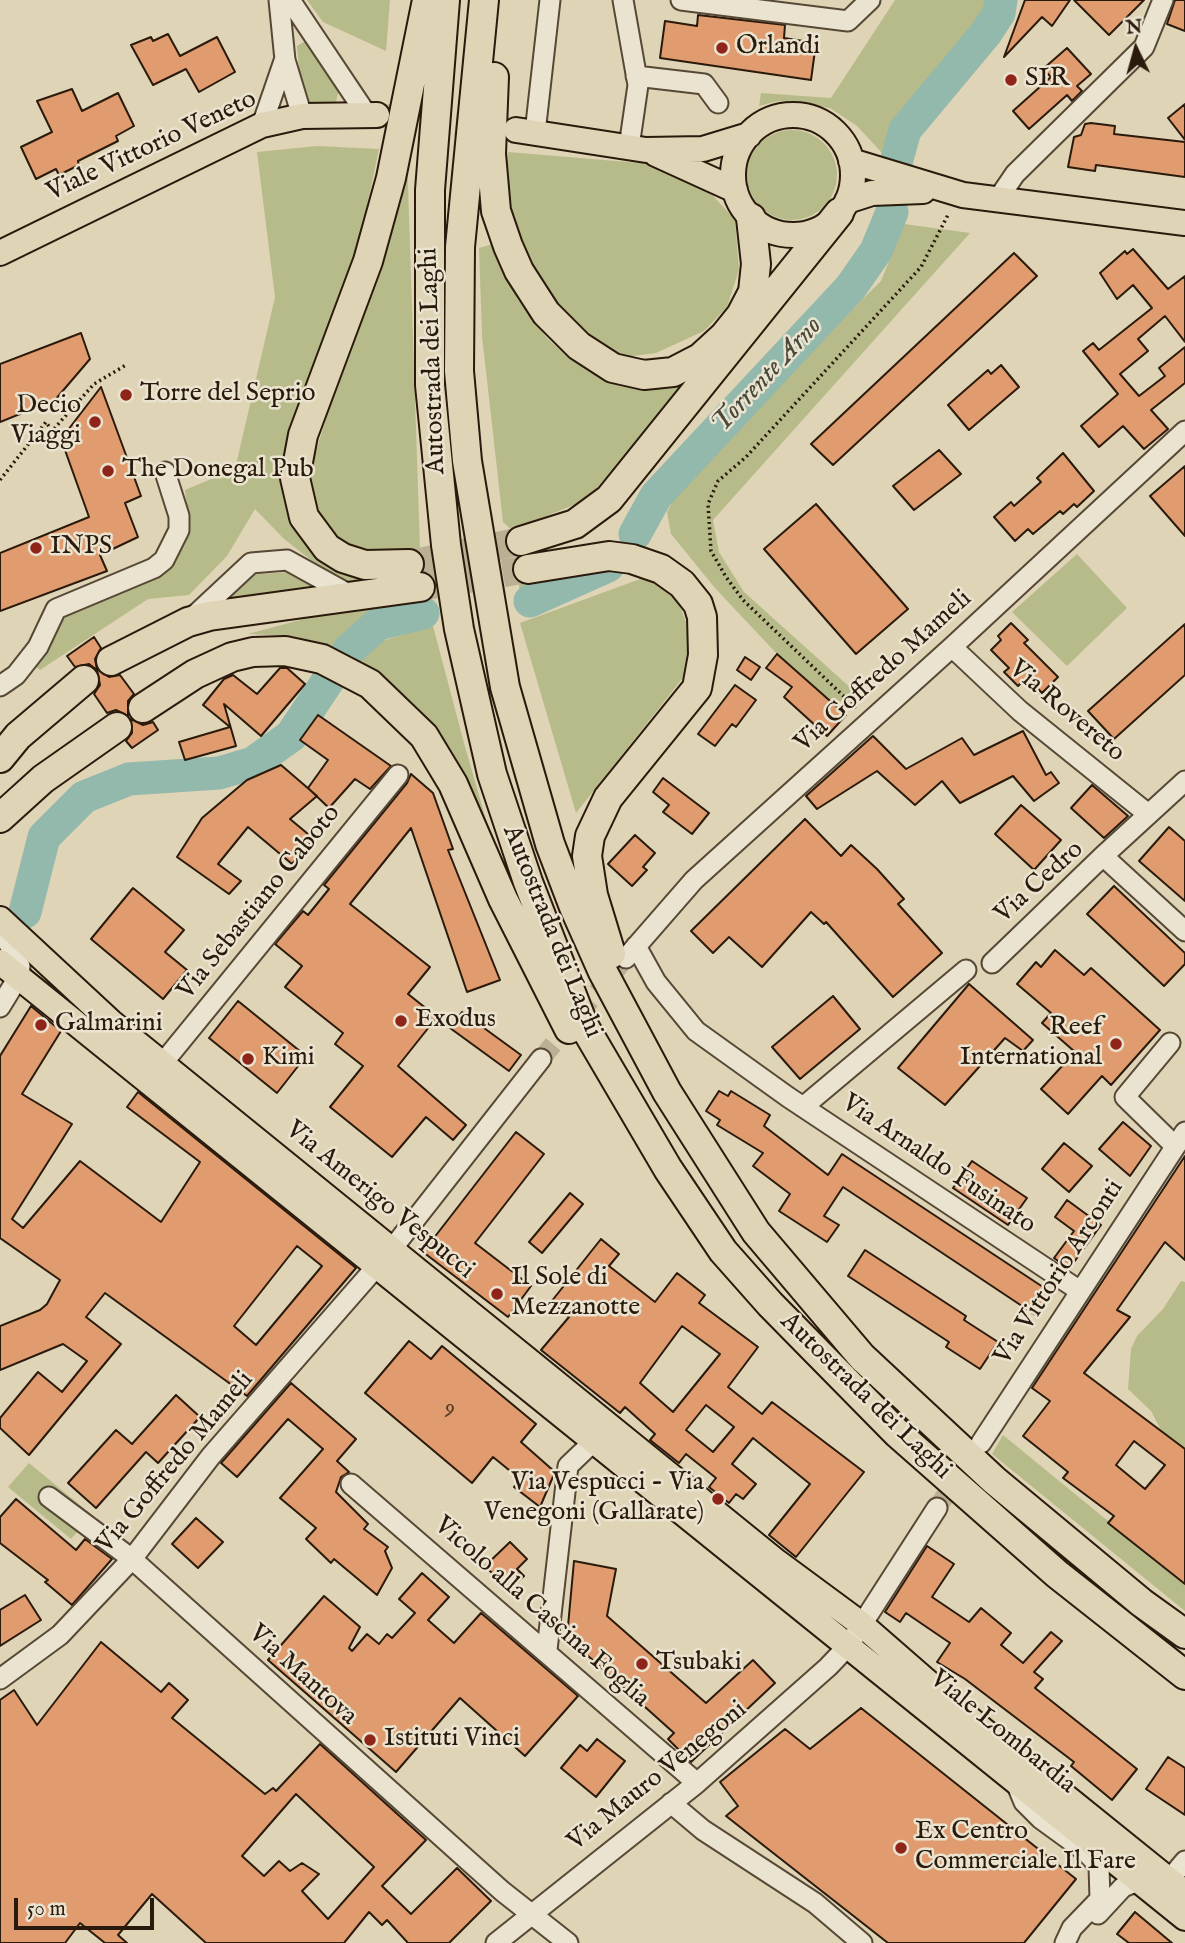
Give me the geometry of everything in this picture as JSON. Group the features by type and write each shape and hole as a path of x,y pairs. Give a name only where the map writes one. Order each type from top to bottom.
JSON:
{"highway":[{"path":"111,661 188,622 209,615 352,596 415,575 365,565 343,558 327,548 304,517 295,478 303,435 368,261 378,225 408,100 426,0"},
{"name":"Autostrada dei Laghi","path":"445,0 430,190 430,385 435,462 460,629 492,774 528,882 584,1026 668,1169 723,1251 839,1377 897,1433 1057,1574 1185,1675"},
{"name":"Autostrada dei Laghi","path":"484,0 460,247 459,371 467,461 505,687 550,844 603,972 667,1092 756,1232 862,1357 994,1480 1142,1603 1185,1634"},
{"path":"500,0 491,154 496,211 508,246 530,292 546,313 579,345 613,368 637,375 673,372 700,358 724,336 750,301 756,264 751,218"},
{"path":"521,541 575,524 609,499 843,207"},
{"path":"528,569 609,556 632,559 672,576 698,604 703,656 696,688 608,798 597,817 587,856 593,895 610,951 688,1096 771,1226 862,1357"},
{"path":"144,708 217,663 232,657 269,650 303,653 337,664 386,697 424,736 453,784 509,911 583,1054 668,1169"},
{"path":"0,758 18,736 84,680"},
{"path":"0,818 43,779 117,727"}],"main road":[{"name":"Viale Vittorio Veneto","path":"0,253 262,125 302,116 372,116"},
{"path":"525,132 637,148 704,149 749,135 773,119 801,116 828,126 846,148 851,161 853,181 843,207"},
{"path":"749,135 734,166 735,190 751,218 762,226 789,235 817,230 843,207 872,193 898,190 959,194 1185,223"},
{"path":"637,148 735,190"},
{"path":"851,161 959,194"},
{"name":"Via Amerigo Vespucci","path":"0,919 111,1022 594,1441 848,1646"},
{"name":"Via Amerigo Vespucci","path":"10,969 776,1562 861,1624"},
{"name":"Viale Lombardia","path":"861,1624 978,1726 1177,1886"},
{"name":"Viale Lombardia","path":"848,1646 1185,1918"}],"street":[{"path":"279,0 285,60 302,116"},
{"path":"290,0 372,116"},
{"path":"525,132 550,0"},
{"path":"623,0 638,85 637,148"},
{"path":"681,0 848,21 870,0"},
{"path":"998,199 1016,174 1144,47 1163,0"},
{"path":"262,125 285,60"},
{"path":"636,76 704,84 718,103"},
{"name":"Via Goffredo Mameli","path":"631,952 694,880 952,648 1185,431"},
{"path":"0,686 16,675 38,647 56,609 154,568 164,560 179,530 178,516 165,472"},
{"path":"188,622 251,563 287,561 352,596"},
{"name":"Via Rovereto","path":"952,648 1020,711 1148,814"},
{"name":"Via Sebastiano Caboto","path":"162,1064 397,775"},
{"path":"1103,856 1185,780"},
{"name":"Via Cedro","path":"992,963 1103,856 1185,931"},
{"path":"0,927 16,955 0,1007"},
{"name":"Via Arnaldo Fusinato","path":"631,952 696,1031 803,1107 1080,1291"},
{"name":"Via Arnaldo Fusinato","path":"803,1107 966,970"},
{"path":"1170,1043 1125,1097 1180,1139"},
{"name":"Via Goffredo Mameli","path":"0,1679 60,1635 132,1559 211,1456 385,1257 541,1059"},
{"name":"Via Vittorio Arconti","path":"981,1443 1180,1139"},
{"path":"547,1650 568,1466 594,1441"},
{"name":"Vicolo alla Cascina Foglia","path":"351,1484 547,1650 697,1783"},
{"name":"Via Mantova","path":"49,1497 132,1559 531,1914 568,1943"},
{"path":"848,1646 936,1508"},
{"name":"Via Mauro Venegoni","path":"496,1943 697,1783 790,1702 848,1646"},
{"path":"1016,1783 1024,1802 1099,1866 1100,1899 1072,1928 1066,1942"},
{"path":"671,1803 703,1830 815,1903 862,1943"},
{"path":"1177,1886 1185,1861"},
{"path":"1066,1942 1083,1933 1123,1887 1138,1881"}],"path":[{"path":"870,722 743,600 711,551 708,505 718,481 746,457 921,267 959,194"},
{"path":"0,480 46,422 52,431 94,384 126,365"}],"green space":[{"path":"307,0 390,0 386,51 323,22"},
{"path":"895,0 990,0 991,11 960,51 937,67 882,153 857,126 830,108 778,101 759,106 761,93 831,98"},
{"path":"309,39 339,89 336,102 311,103 301,92 297,46"},
{"path":"792,130 809,134 824,143 833,158 837,175 833,192 824,207 809,216 792,220 775,216 760,207 751,192 747,175 751,158 760,143 775,134"},
{"path":"317,146 379,149 363,225 290,452 303,536 411,574 349,582 324,570 284,539 255,509 227,556 189,595 148,599 40,670 32,664 59,614 170,566 189,534 185,490 235,469 275,297 257,152"},
{"path":"508,152 652,164 707,189 735,220 739,270 727,307 704,331 656,353 625,357 598,347 572,326 515,243 505,179"},
{"path":"407,156 420,550 354,551 324,530 315,508 311,483 312,464"},
{"path":"904,224 970,233 713,520 719,552 744,592 853,690 836,706 777,654 715,588 671,534 667,512 679,489 726,434 881,281"},
{"path":"493,244 518,300 547,338 571,360 614,381 642,388 689,385 586,500 512,530 503,522 482,336 479,248"},
{"path":"1077,554 1127,608 1067,666 1012,612"},
{"path":"597,566 541,590 520,592 518,579"},
{"path":"289,572 327,587 229,598 249,575"},
{"path":"643,578 675,594 690,632 689,664 682,679 576,813 520,623"},
{"path":"430,596 429,601 366,618 335,648 294,636 248,634 326,613"},
{"path":"433,626 491,837 419,714 390,683 361,662 367,649 378,642"},
{"path":"1181,1281 1185,1282 1185,1449 1162,1432 1151,1411 1128,1389 1131,1349 1137,1336 1163,1309"},
{"path":"1003,1435 1185,1584 1185,1611 992,1454"},
{"path":"29,1463 92,1515 71,1539 8,1487"}],"building":[{"path":"1025,0 1070,0 1052,26 1042,17 1004,57"},
{"path":"1074,0 1144,0 1109,35"},
{"path":"1175,0 1185,0 1185,31 1167,24"},
{"path":"698,15 785,25 784,38 816,43 811,80 660,58 665,21 697,26"},
{"path":"168,34 180,56 217,37 235,72 199,92 186,69 153,85 131,45 151,37 153,41"},
{"path":"1067,48 1091,74 1077,86 1082,91 1072,101 1067,95 1029,129 1013,111 1051,77 1043,69"},
{"path":"72,89 82,111 118,93 134,126 116,136 118,141 78,161 79,165 59,175 56,169 36,179 21,147 52,132 37,101"},
{"path":"1185,104 1185,140 1168,118"},
{"path":"1085,124 1115,126 1114,134 1185,142 1185,177 1096,165 1095,171 1068,167 1074,137 1081,135"},
{"path":"1133,249 1168,289 1185,276 1185,342 1165,316 1138,339 1148,351 1120,374 1139,396 1165,376 1159,368 1185,347 1185,383 1151,410 1168,429 1144,449 1123,426 1099,447 1081,426 1118,394 1083,351 1093,343 1099,350 1152,308 1133,285 1117,299 1100,273 1125,251 1127,254"},
{"path":"1014,253 1037,276 833,465 811,444"},
{"path":"81,333 90,359 49,407 47,403 0,422 0,364"},
{"path":"1001,365 1019,387 969,430 948,405 988,370 991,374"},
{"path":"101,387 141,496 125,503 138,537 100,555 107,571 0,611 0,553 89,517 61,439"},
{"path":"939,450 961,474 914,510 893,486"},
{"path":"1063,453 1094,491 1077,507 1074,504 1063,514 1060,511 1033,534 1028,529 1015,541 994,517 1011,502 1014,506 1041,482 1037,478"},
{"path":"1185,466 1185,536 1150,496"},
{"path":"816,504 908,609 856,654 764,549"},
{"path":"1011,623 1028,640 1024,643 1058,677 1042,693 1027,677 1018,686 1004,672 1009,668 991,650 1001,640 998,636"},
{"path":"1185,624 1185,675 1114,739 1088,711"},
{"path":"94,637 101,648 95,659 97,669 109,677 120,675 134,694 128,701 128,716 116,710 107,713 94,694 100,685 97,670 89,664 75,667 67,656"},
{"path":"777,654 846,715 827,736 784,697 792,687 766,668"},
{"path":"745,657 760,667 751,680 737,670"},
{"path":"280,668 287,668 305,684 261,736 224,704 236,746 185,760 179,742 230,727 203,705 224,679 233,675 257,694"},
{"path":"735,685 756,700 736,727 732,724 715,746 698,734"},
{"path":"318,715 391,766 370,789 355,779 329,808 308,788 328,760 300,740"},
{"path":"131,719 143,725 153,722 158,730 132,748 126,741 132,733"},
{"path":"1023,731 1046,775 1051,772 1059,783 1034,801 1013,776 960,803 942,781 915,805 877,771 817,809 806,796 873,736 906,769 962,738 974,755"},
{"path":"281,765 317,796 290,819 314,839 292,864 248,827 218,864 241,881 229,894 177,857 202,818 247,780"},
{"path":"411,774 433,793 453,849 448,850 500,980 467,992 411,828 350,904 430,967 408,994 437,1017 398,1066 466,1125 453,1140 426,1117 392,1157 330,1107 363,1066 335,1044 343,1033 285,987 302,966 275,944 303,911 308,915 329,889 324,885 407,783"},
{"path":"663,778 709,813 692,834 663,812 669,805 653,792"},
{"path":"1092,785 1128,816 1104,838 1071,808"},
{"path":"1021,805 1061,840 1034,870 995,834"},
{"path":"805,819 841,856 851,845 877,869 904,899 898,904 942,953 893,997 826,922 824,924 811,912 762,967 729,937 713,953 691,931"},
{"path":"1169,827 1185,841 1185,901 1139,861"},
{"path":"635,835 655,853 643,867 647,870 632,886 608,864"},
{"path":"1114,886 1185,953 1185,964 1164,986 1087,914"},
{"path":"133,888 184,930 165,952 187,970 163,999 91,939"},
{"path":"1055,950 1084,975 1091,968 1160,1030 1111,1085 1102,1076 1068,1114 1041,1089 1075,1052 1042,1023 1051,1013 1017,984 1036,962 1041,967"},
{"path":"969,984 1033,1040 1023,1051 1005,1038 945,1105 898,1068"},
{"path":"833,996 860,1029 800,1079 772,1047"},
{"path":"238,1001 306,1056 277,1093 209,1038"},
{"path":"31,1006 61,1031 22,1094 72,1124 12,1219 23,1228 80,1161 161,1222 200,1162 127,1107 138,1092 356,1268 247,1396 105,1293 86,1317 121,1344 29,1455 0,1428 0,1418 38,1372 62,1392 87,1361 63,1344 0,1370 0,1326 40,1310 47,1304 60,1280 0,1238 0,1056","holes":["297,1246 322,1266 256,1345 234,1326"]},
{"path":"462,1012 521,1055 509,1071 450,1028"},
{"path":"719,1091 728,1096 731,1091 770,1115 764,1126 828,1175 842,1154 1052,1293 1037,1316 843,1187 824,1216 839,1225 827,1242 779,1211 790,1194 753,1166 763,1153 717,1125 720,1120 706,1111"},
{"path":"1123,1122 1151,1146 1130,1176 1099,1149"},
{"path":"516,1132 544,1154 475,1243 531,1286 508,1317 423,1252"},
{"path":"1064,1143 1092,1166 1069,1192 1042,1169"},
{"path":"1185,1156 1185,1260 1165,1242 1117,1310 1130,1317 1084,1373 1185,1449 1185,1584 1108,1523 1114,1516 1063,1478 1068,1472 1023,1436 1050,1401 1032,1388","holes":["1134,1441 1165,1465 1145,1489 1116,1465"]},
{"path":"972,1161 1027,1198 1008,1225 953,1188"},
{"path":"570,1193 583,1204 542,1253 529,1242"},
{"path":"1067,1200 1101,1225 1069,1269 1054,1258 1074,1231 1055,1217"},
{"path":"601,1239 619,1254 609,1266 655,1302 677,1273 705,1295 699,1303 758,1347 728,1387 762,1414 772,1402 864,1472 796,1557 769,1535 810,1484 753,1438 732,1464 756,1484 743,1499 736,1494 729,1503 709,1487 716,1478 686,1454 679,1463 650,1440 655,1434 625,1407 620,1413 541,1350 569,1317 551,1302","holes":["682,1326 720,1354 673,1412 640,1383","706,1405 734,1427 713,1452 686,1430"]},
{"path":"865,1250 966,1316 964,1320 998,1342 980,1369 946,1347 949,1342 848,1276"},
{"path":"409,1341 431,1359 442,1346 536,1424 521,1442 555,1472 540,1507 514,1487 520,1479 493,1457 472,1483 365,1393"},
{"path":"291,1383 356,1439 337,1461 349,1472 341,1477 336,1492 368,1524 364,1529 388,1547 385,1551 392,1568 377,1595 334,1559 331,1563 306,1539 316,1528 280,1498 323,1449 288,1419 237,1477 221,1463"},
{"path":"176,1395 200,1417 158,1463 146,1452 96,1508 68,1483 116,1430 132,1444"},
{"path":"16,1499 76,1550 85,1539 112,1559 72,1605 45,1582 48,1580 0,1543 0,1517"},
{"path":"196,1518 223,1542 198,1568 172,1544"},
{"path":"510,1542 527,1559 517,1569 524,1576 509,1590 485,1566"},
{"path":"927,1546 954,1564 932,1597 969,1622 981,1608 1011,1633 1001,1645 1023,1663 1051,1632 1062,1641 1034,1672 1043,1679 1035,1688 1137,1769 1112,1800 1071,1766 1074,1762 965,1679 937,1662 950,1643 906,1613 900,1622 885,1612"},
{"path":"574,1561 616,1569 607,1616 706,1703 753,1660 775,1683 691,1762 668,1739 674,1733 567,1637"},
{"path":"422,1573 449,1597 428,1620 454,1643 481,1613 578,1696 525,1756 460,1698 396,1772 268,1660 324,1596 360,1627 349,1648 352,1651 367,1634 379,1644 387,1634 392,1638 415,1613 399,1599"},
{"path":"25,1595 41,1620 0,1646 0,1610"},
{"path":"101,1642 161,1692 169,1683 188,1700 172,1718 265,1794 273,1788 276,1791 320,1744 426,1840 382,1886 411,1914 457,1868 491,1901 449,1943 408,1943 387,1920 382,1925 369,1912 344,1943 206,1943 152,1894 118,1935 127,1943 105,1943 80,1923 65,1943 0,1943 0,1700 14,1690 37,1725","holes":["296,1794 374,1867 328,1919 302,1891 319,1874 302,1863 290,1871 279,1861 264,1876 242,1856"]},
{"name":"Ex Centro Commerciale Il Fare","path":"861,1708 1076,1879 1024,1943 888,1943 726,1816 738,1806 720,1782 785,1729 810,1749"},
{"path":"597,1739 625,1761 596,1797 561,1768 580,1745 587,1751"},
{"path":"1168,1757 1185,1768 1185,1815 1146,1789"},
{"path":"1135,1912 1172,1943 1129,1943 1117,1934"}],"waterway":[{"name":"Torrente Arno","path":"897,159 905,130 986,33 999,13 1001,0"},
{"name":"Torrente Arno","path":"635,534 656,496 851,287 876,251 892,212"},
{"name":"Torrente Arno","path":"530,601 608,566"},
{"name":"Torrente Arno","path":"348,651 378,624 423,613"},
{"name":"Torrente Arno","path":"25,912 44,837 84,797 129,779 219,773 253,763 291,736 331,676"}],"tunnel":[{"path":"384,116 491,127"},
{"path":"409,564 521,541"},
{"path":"420,587 528,569"},
{"path":"541,1059 626,958"},
{"path":"937,1508 977,1448"}],"place":[{"name":"Orlandi","path":"722,48"},
{"name":"SIR","path":"1011,80"},
{"name":"Torre del Seprio","path":"126,395"},
{"name":"Decio Viaggi","path":"95,422"},
{"name":"The Donegal Pub","path":"108,471"},
{"name":"INPS","path":"36,548"},
{"name":"Exodus","path":"401,1021"},
{"name":"Galmarini","path":"41,1025"},
{"name":"Reef International","path":"1116,1044"},
{"name":"Kimi","path":"248,1059"},
{"name":"Il Sole di Mezzanotte","path":"497,1294"},
{"name":"Via Vespucci - Via Venegoni (Gallarate)","path":"718,1499"},
{"name":"Tsubaki","path":"642,1664"},
{"name":"Istituti Vinci","path":"370,1740"},
{"name":"Ex Centro Commerciale Il Fare","path":"901,1848"}]}
